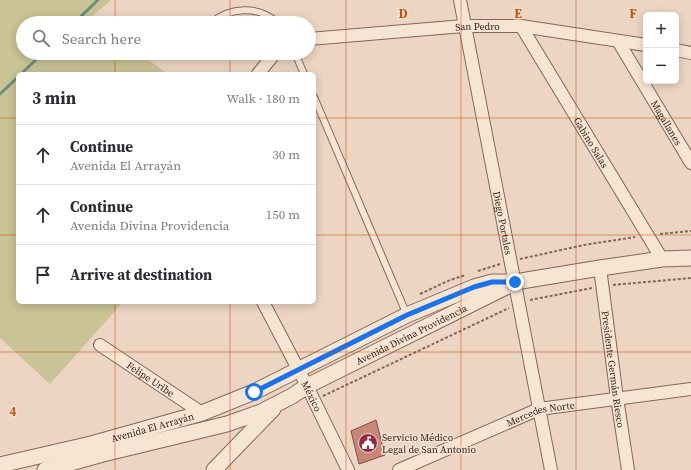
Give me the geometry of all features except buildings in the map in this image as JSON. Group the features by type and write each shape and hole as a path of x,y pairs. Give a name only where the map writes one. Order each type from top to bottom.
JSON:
{"street":[{"name":"Diego Portales","path":"461,4 464,26 551,470"},
{"name":"San Pedro","path":"316,38 464,26 521,26 643,44"},
{"name":"Gabino Salas","path":"521,26 662,260"},
{"name":"Magallanes","path":"618,40 691,163"},
{"path":"679,51 691,53"},
{"path":"260,72 269,60"},
{"name":"Avenida Divina Providencia","path":"298,370 407,315 474,287 492,282 515,282 600,268 691,258"},
{"name":"Presidente Germán Riesco","path":"600,268 628,470"},
{"name":"Avenida Divina Providencia","path":"307,386 515,282"},
{"name":"México","path":"264,304 307,386 348,470"},
{"name":"Felipe Uribe","path":"100,346 202,413"},
{"path":"214,470 277,404 298,370"},
{"name":"Avenida El Arrayán","path":"0,465 92,444 202,413 254,392 298,370"},
{"name":"Avenida El Arrayán","path":"45,470 103,454 227,424 277,404 307,386"},
{"name":"Mercedes Norte","path":"399,470 539,409 691,389"}],"lane":[{"path":"222,16 237,10 261,12 269,16"},
{"path":"298,60 303,72"},
{"path":"316,102 407,315"}],"path":[{"path":"314,400 518,303 602,286 691,278"}],"shaded area":[{"path":"0,0 111,0 92,16 16,16 16,60 149,60 165,72 16,72 16,304 121,304 50,384 0,338"}],"waterway":[{"path":"81,16 98,0"},
{"path":"23,72 36,60"},
{"path":"0,94 16,79"}],"place":[{"name":"Servicio Médico Legal de San Antonio","path":"368,443"}],"route":[{"path":"254,392 407,315 474,287 492,282 515,282"}]}
